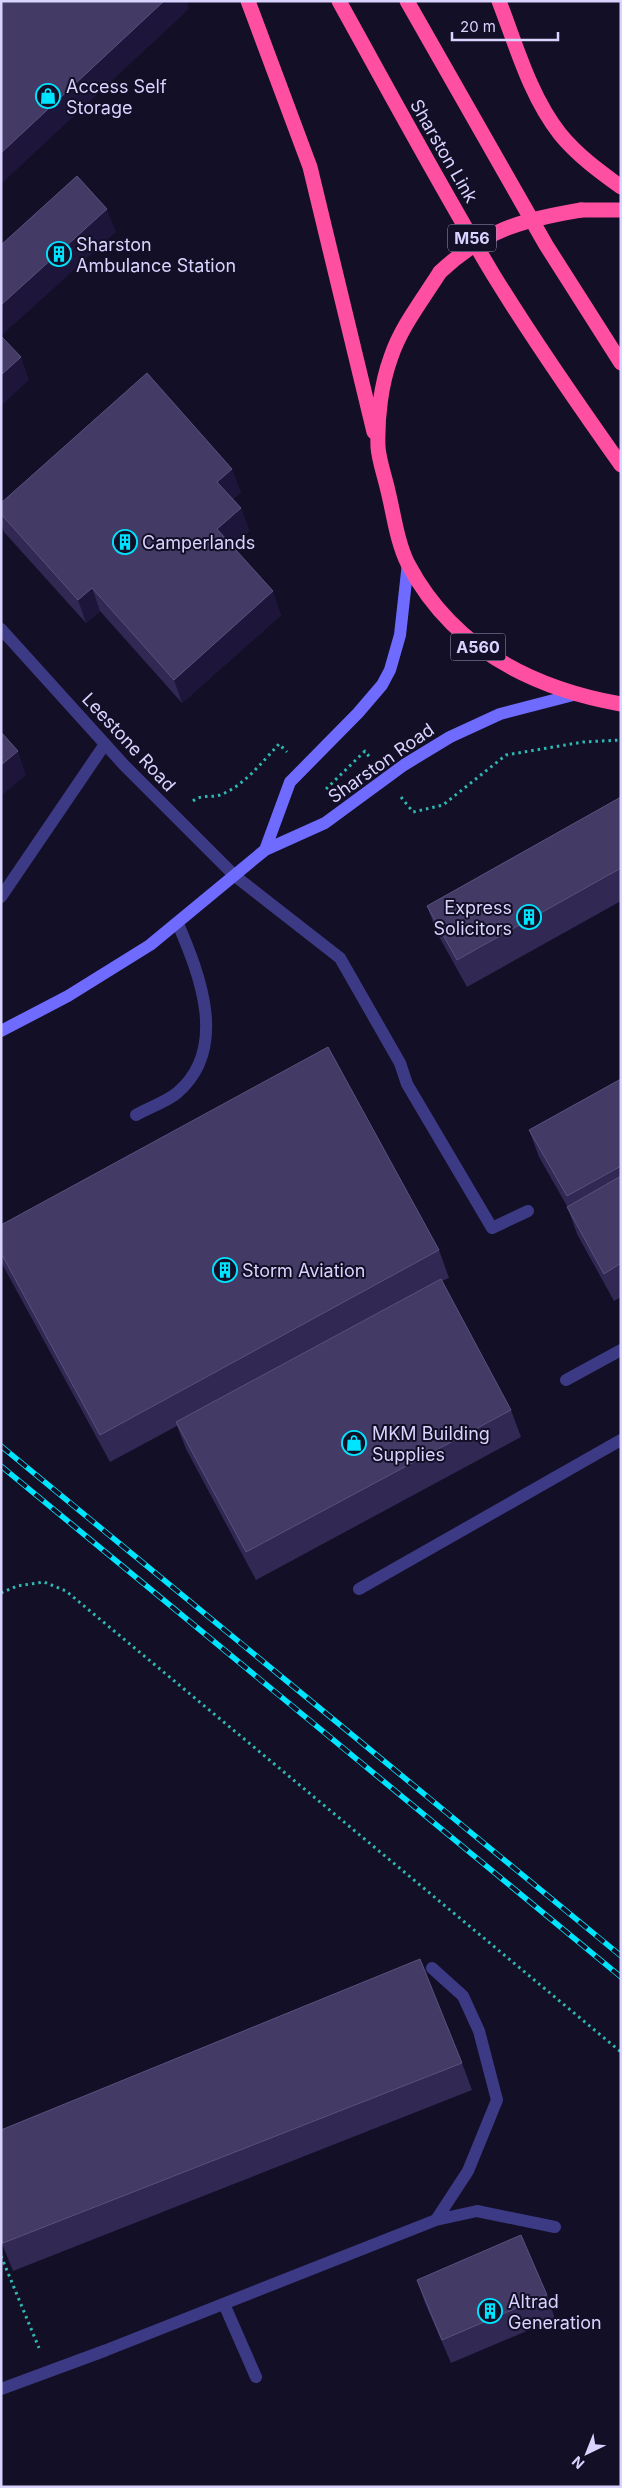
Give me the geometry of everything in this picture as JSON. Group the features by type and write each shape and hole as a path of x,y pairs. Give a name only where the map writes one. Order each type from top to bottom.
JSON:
{"highway":[{"path":"248,1 310,167 378,448"},
{"name":"Sharston Link","path":"339,1 423,154 495,276 562,383 621,465"},
{"path":"408,1 546,245 621,363"},
{"path":"499,1 530,82 547,114 571,146 621,187"},
{"name":"A560","path":"621,210 581,210 549,216 496,231 471,246 440,272 401,334 390,358 380,404 378,448 401,546 408,563 425,590 442,611 481,650 533,679 577,694 621,704"}],"main road":[{"name":"Sharston Road","path":"265,850 290,782 358,713 382,685 390,670 400,635 408,563"},
{"name":"Sharston Road","path":"1,1031 68,996 150,945 178,924 265,850 325,824 404,765 458,733 500,714 577,694"}],"street":[{"name":"Leestone Road","path":"1,629 105,744 235,876 340,958 400,1062 407,1084 492,1228 528,1211"},
{"path":"1,897 105,744"},
{"path":"136,1115 176,1094 192,1075 202,1052 206,1023 205,1002 194,961 178,924"},
{"path":"566,1380 621,1350"},
{"path":"358,1589 621,1440"},
{"path":"432,1968 462,1996 479,2031 497,2100 468,2171 436,2220"},
{"path":"1,2389 104,2351 436,2220 477,2211 555,2227"},
{"path":"224,2304 256,2377"}],"path":[{"path":"413,812 443,805 506,755 583,742 621,740"},
{"path":"174,815 197,797 219,795 242,782 279,744"},
{"path":"1,1593 17,1586 44,1582 66,1591 621,2052"},
{"path":"1,2256 48,2372"}],"building":[{"name":"Access Self Storage","path":"1,1 164,1 1,153"},
{"path":"77,176 107,209 1,305 1,245"},
{"path":"1,336 21,357 1,375"},
{"name":"Camperlands","path":"147,373 232,469 217,482 241,508 217,529 273,591 174,680 92,588 78,600 1,514 1,503"},
{"path":"1,732 18,751 1,765"},
{"path":"621,797 621,868 457,960 427,906"},
{"name":"Storm Aviation","path":"328,1047 439,1250 100,1435 1,1253 1,1225"},
{"path":"621,1079 621,1166 567,1196 529,1130"},
{"path":"621,1176 621,1263 604,1274 567,1207"},
{"name":"MKM Building Supplies","path":"441,1279 511,1410 246,1552 176,1422"},
{"path":"420,1959 462,2063 3,2243 1,2238 1,2130"},
{"name":"Altrad Generation","path":"521,2235 547,2295 442,2340 417,2280"}],"railway":[{"path":"1,1446 621,1956"},
{"path":"1,1466 621,1977"}],"place":[{"name":"Access Self Storage","path":"48,96"},
{"name":"Sharston Ambulance Station","path":"59,254"},
{"name":"Camperlands","path":"125,542"},
{"name":"Express Solicitors","path":"529,917"},
{"name":"Storm Aviation","path":"225,1270"},
{"name":"MKM Building Supplies","path":"354,1443"},
{"name":"Altrad Generation","path":"490,2311"}]}
